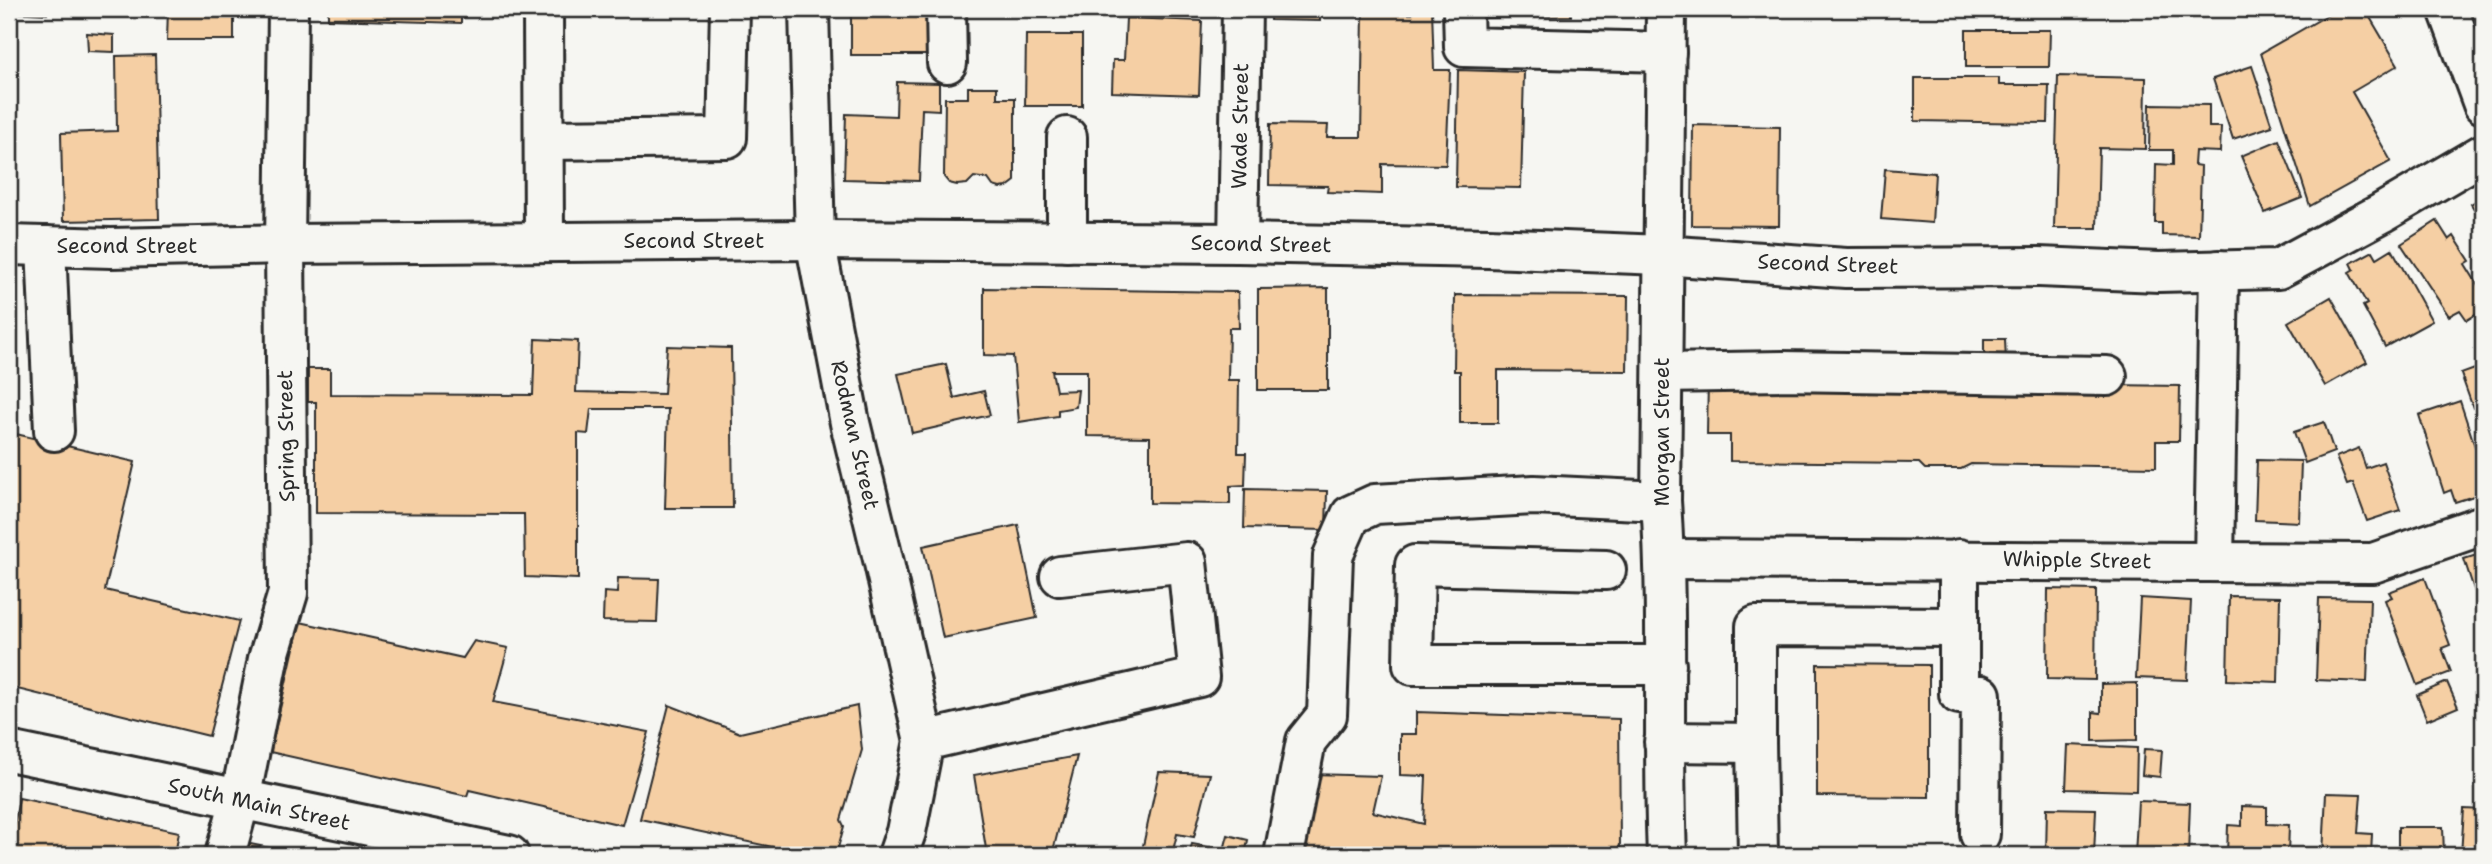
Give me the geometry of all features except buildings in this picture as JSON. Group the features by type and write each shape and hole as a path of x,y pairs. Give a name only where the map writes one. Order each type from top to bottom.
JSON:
{"street":[{"name":"Spring Street","path":"225,855 240,800 268,659 288,593 285,244 288,9"},
{"path":"543,9 544,242"},
{"path":"544,139 727,138 730,9"},
{"name":"Rodman Street","path":"809,9 815,240 850,423 924,741 906,832 898,855"},
{"path":"946,9 947,63"},
{"name":"Wade Street","path":"1238,243 1242,9"},
{"path":"1463,9 1464,47 1665,52"},
{"name":"Morgan Street","path":"1666,9 1661,501 1666,665 1664,742 1667,855"},
{"path":"2448,9 2483,104"},
{"path":"1067,137 1067,242"},
{"name":"Second Street","path":"9,246 111,248 815,240 1238,243 1662,255 1846,268 2039,267 2159,272 2278,269 2483,154"},
{"path":"46,246 54,431"},
{"path":"2214,562 2219,270"},
{"path":"1663,373 1782,371 2107,376"},
{"path":"1284,855 1306,741 1327,715 1332,556 1351,515 1375,504 1534,495 1661,501"},
{"name":"Whipple Street","path":"1664,559 2373,563 2483,525"},
{"path":"1959,559 1959,694 1981,695 1980,834"},
{"path":"924,741 1199,677 1187,562 1059,576"},
{"path":"1606,570 1415,565 1412,665 1666,665"},
{"path":"1758,855 1756,626 1959,627"},
{"path":"1664,742 1756,743"},
{"name":"South Main Street","path":"9,751 509,855"}]}
